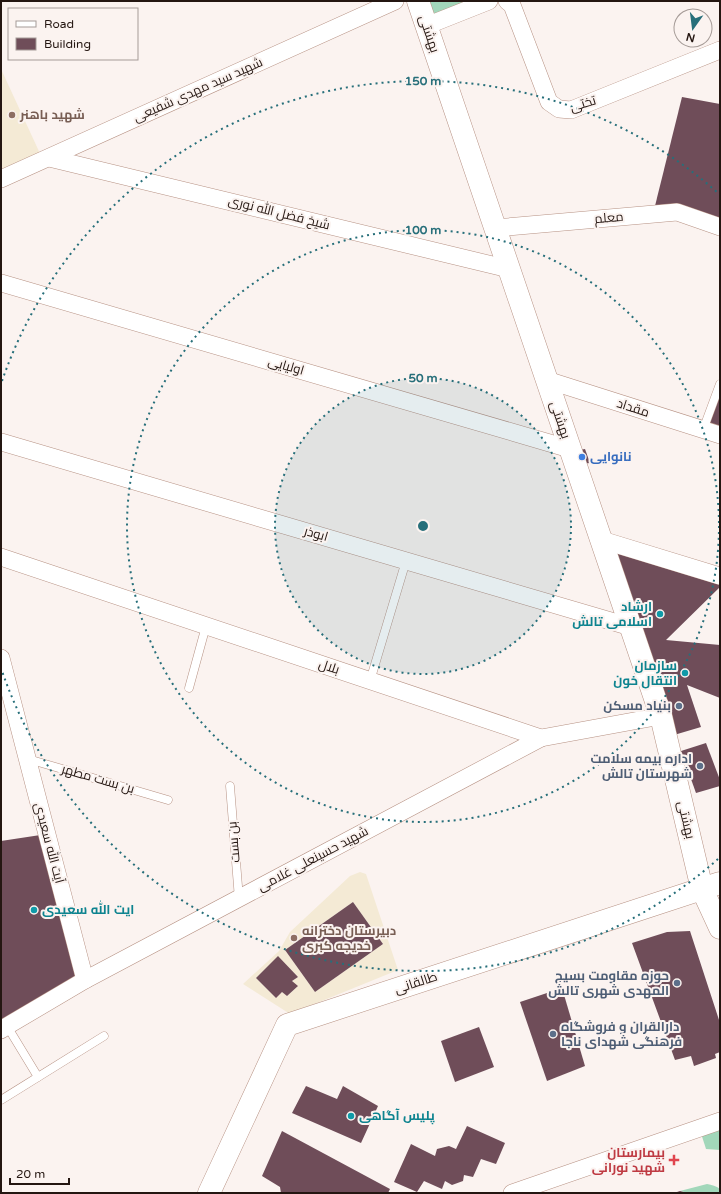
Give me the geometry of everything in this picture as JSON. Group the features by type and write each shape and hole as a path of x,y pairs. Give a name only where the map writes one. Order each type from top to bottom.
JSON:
{"street":[{"name":"شهید سید مهدی شفیعی","path":"1,179 395,1"},
{"name":"بهشتی","path":"418,1 661,716 711,886 720,928"},
{"path":"426,26 489,1"},
{"name":"تختی","path":"507,1 512,5 549,102 559,109 571,110 720,50"},
{"name":"شیخ فضل الله نوری","path":"49,158 509,269"},
{"name":"معلم","path":"495,228 677,212 720,227"},
{"name":"اولیایی","path":"1,283 570,449"},
{"name":"مقداد","path":"547,380 720,435"},
{"name":"ابوذر","path":"1,442 631,627"},
{"path":"602,540 720,576"},
{"name":"بلال","path":"1,557 541,738 661,716"},
{"name":"آیت الله سعیدی","path":"1,658 85,980"},
{"name":"شهید حسینعلی غلامی","path":"85,980 541,738"},
{"name":"طالقانی","path":"209,1193 287,1025 711,886"},
{"path":"4,1028 85,980"},
{"path":"512,1193 720,1121"}],"lane":[{"path":"703,430 720,384"},
{"path":"370,681 406,561"},
{"path":"188,688 206,626"},
{"name":"بن بست مطهر","path":"27,759 168,800"},
{"name":"بن بست","path":"230,786 238,899"},
{"path":"4,1028 38,1077"},
{"path":"1,1100 104,1036"}],"shaded area":[{"name":"شهید باهنر","path":"1,69 43,160 1,179"},
{"name":"دبیرستان دخترانه خدیجه کبری","path":"360,872 366,874 398,970 290,1014 243,984 279,951 290,932 350,876","holes":["353,902 383,944 315,992 285,950","278,957 298,977 292,981 297,987 287,996 282,992 276,998 256,978"]}],"green space":[{"path":"418,1 487,1 426,26"},
{"path":"720,1120 720,1150 706,1149 699,1127"},
{"path":"707,1184 720,1189 720,1193 688,1193 680,1191"}],"building":[{"path":"682,97 720,104 720,227 653,214"},
{"path":"720,385 720,435 703,429"},
{"name":"نانوایی","path":"585,449 590,463 580,464 574,451"},
{"path":"602,540 720,577 720,587 666,640 720,645 720,698 687,685 701,727 674,735"},
{"name":"اداره بیمه سلامت شهرستان تالش","path":"706,743 720,780 720,786 696,793 681,751"},
{"name":"ایت الله سعیدی","path":"47,834 85,980 1,1029 1,841"},
{"path":"353,902 383,944 315,992 285,950"},
{"name":"حوزه مقاومت بسیج المهدی شهری تالش","path":"690,931 720,1023 720,1052 715,1054 716,1058 694,1066 691,1056 675,1060 632,943 667,932"},
{"path":"278,956 298,977 292,981 298,986 287,996 282,992 276,998 256,978"},
{"name":"دارالقران و فروشگاه فرهنگی شهدای ناجا","path":"562,988 585,1066 547,1081 520,1002"},
{"path":"479,1027 494,1067 455,1082 441,1041"},
{"name":"پلیس آگاهی","path":"306,1086 337,1099 343,1086 378,1106 361,1143 292,1113"},
{"path":"467,1126 505,1143 496,1164 481,1159 473,1177 464,1175 463,1181 452,1185 445,1181 442,1189 424,1181 417,1192 394,1182 411,1144 435,1156 437,1149 449,1146 456,1149"},
{"path":"282,1131 390,1189 388,1193 281,1193 280,1187 262,1176"},
{"path":"680,1191 687,1193 674,1193"}],"place":[{"name":"شهید باهنر","path":"12,115"},
{"name":"نانوایی","path":"582,457"},
{"name":"ارشاد اسلامی تالش","path":"660,614"},
{"name":"سازمان انتقال خون","path":"685,673"},
{"name":"بنیاد مسکن","path":"679,706"},
{"name":"اداره بیمه سلامت شهرستان تالش","path":"700,766"},
{"name":"ایت الله سعیدی","path":"34,910"},
{"name":"دبیرستان دخترانه خدیجه کبری","path":"294,938"},
{"name":"حوزه مقاومت بسیج المهدی شهری تالش","path":"677,983"},
{"name":"دارالقران و فروشگاه فرهنگی شهدای ناجا","path":"553,1034"},
{"name":"پلیس آگاهی","path":"351,1116"},
{"name":"بیمارستان شهید نورانی","path":"674,1160"}]}
